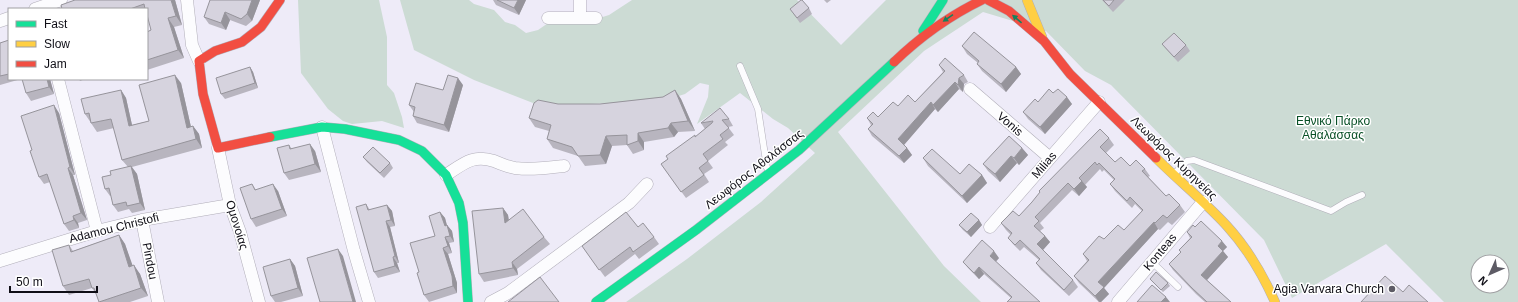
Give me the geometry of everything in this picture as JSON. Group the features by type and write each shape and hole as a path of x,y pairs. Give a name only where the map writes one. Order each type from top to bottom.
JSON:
{"main road":[{"path":"280,0 261,27 242,42 215,51 199,61 203,94 218,148 322,127 345,129 399,140 422,151 446,175 459,203 463,223 468,302"},
{"name":"Λεωφόρος Αθαλάσσας","path":"916,41 943,0"},
{"name":"Λεωφόρος Αθαλάσσας","path":"596,302 696,230 799,150 916,41 959,11 982,0"},
{"name":"Λεωφόρος Κυρηνείας","path":"988,0 1009,11 1044,41 1070,74 1228,227 1248,253 1265,280 1275,302"},
{"name":"Λεωφόρος Κυρηνείας","path":"1027,0 1044,41"}],"street":[{"path":"41,8 61,0"},
{"path":"187,0 192,45 199,61"},
{"path":"580,0 580,18"},
{"path":"548,18 596,18"},
{"path":"58,80 97,231"},
{"name":"Vonis","path":"970,89 1050,158"},
{"name":"Milias","path":"990,227 1099,102"},
{"path":"322,127 353,247 370,302"},
{"name":"Ομονοίας","path":"218,148 230,205 240,232 259,302"},
{"path":"446,175 464,163 477,158 486,159 512,168 534,170 564,166"},
{"path":"491,302 508,293 629,203 647,184"},
{"name":"Konteas","path":"1118,302 1203,202"},
{"name":"Adamou Christofi","path":"0,261 97,231 142,220 230,205"},
{"name":"Pindou","path":"142,220 158,302"}],"lane":[{"path":"740,66 758,110 767,168 770,173"},
{"path":"1173,175 1187,161 1194,160 1331,211 1362,195"},
{"path":"1152,262 1178,287"}],"green space":[{"path":"298,0 379,0 387,37 387,85 394,93 404,128 382,121 352,124 343,121 328,109 301,73"},
{"name":"Εθνικό Πάρκο Αθαλάσσας","path":"400,0 469,0 474,4 494,10 505,22 515,25 526,33 538,30 554,19 590,21 609,15 632,0 797,0 841,45 886,0 1518,0 1518,302 1444,302 1386,244 1292,298 1264,240 1111,85 1085,71 1046,31 983,12 924,51 838,132 944,266 981,302 626,302 687,259 761,202 815,153 788,128 773,119 740,93 697,124 708,97 709,85 700,83 685,94 666,100 552,106 533,103 474,80 414,50"}],"building":[{"path":"75,0 171,0 176,16 168,18 178,50 148,60 148,32 151,30 148,19 148,8 145,8 144,4 133,8 62,8 61,5"},
{"path":"210,0 252,0 247,14 241,19 225,12 221,23 204,17"},
{"path":"497,0 518,0 514,8"},
{"path":"801,0 809,8 797,18 790,9"},
{"path":"1103,0 1114,0 1109,6"},
{"path":"974,32 1016,67 1001,84 977,64 979,61 962,46"},
{"path":"1174,33 1186,45 1174,57 1162,44"},
{"path":"8,40 8,74 0,76 0,43"},
{"path":"945,58 964,75 959,78 958,85 955,82 933,105 931,102 898,139 907,148 899,156 868,129 873,124 867,118 873,112 878,117 893,102 898,106 908,95 915,102 945,71 939,65"},
{"path":"250,67 255,83 221,94 216,78"},
{"path":"175,75 187,128 193,126 196,139 122,160 111,119 91,123 89,113 85,114 81,99 121,90 129,126 149,121 139,85"},
{"path":"448,75 458,78 444,125 413,116 415,107 409,105 416,83 443,90"},
{"path":"22,80 47,80 49,87 26,93"},
{"path":"1049,89 1053,93 1058,89 1067,97 1040,127 1023,112 1035,99 1038,102"},
{"path":"675,90 688,121 671,123 668,128 638,133 638,141 627,145 627,135 606,136 600,155 578,156 572,147 547,139 551,125 529,118 534,103 538,100 558,104 600,104 663,97"},
{"path":"54,105 70,167 68,168 81,213 73,216 74,220 64,224 47,174 39,177 30,151 32,150 21,116"},
{"path":"720,108 729,119 722,120 729,128 720,135 723,139 703,154 708,161 699,168 704,175 681,192 661,164 668,159 666,156 695,135 695,137 712,123 713,121 701,123"},
{"path":"1100,129 1109,138 1100,147 1115,162 1121,157 1130,166 1136,160 1145,169 1142,171 1166,196 1169,194 1180,205 1167,218 1163,215 1155,223 1154,222 1098,282 1104,287 1095,296 1074,276 1089,260 1083,254 1099,236 1104,239 1118,225 1124,230 1143,210 1130,197 1127,201 1110,184 1115,179 1099,163 1097,165 1095,162 1079,178 1082,181 1074,189 1068,183 1035,217 1039,221 1034,226 1045,236 1037,244 1073,280 1064,290 1036,263 1040,259 1020,240 1015,245 1008,238 1012,233 1001,223 1013,211 1019,216 1040,192 1039,191"},
{"path":"1009,136 1022,148 1014,158 1011,156 995,174 983,164"},
{"path":"310,144 315,164 284,173 277,148 289,145 290,149"},
{"path":"373,147 390,163 380,173 363,157"},
{"path":"932,149 960,174 969,164 982,175 962,196 923,158"},
{"path":"131,166 140,203 127,206 126,202 113,205 109,188 105,189 102,177 111,175 110,171"},
{"path":"252,184 255,190 273,184 282,209 251,219 240,188"},
{"path":"366,204 368,210 387,205 391,220 386,221 395,256 393,257 395,266 374,272 356,207"},
{"path":"503,208 505,223 523,209 544,237 512,262 513,268 479,274 472,211"},
{"path":"440,212 445,226 447,225 450,236 445,237 448,246 443,248 452,276 453,286 424,295 410,243 435,236 429,216"},
{"path":"626,212 638,227 643,223 654,237 633,252 630,247 599,270 582,246"},
{"path":"971,213 979,220 967,232 959,225"},
{"path":"1201,221 1222,241 1218,246 1223,251 1201,275 1231,302 1207,302 1169,264 1181,252 1179,250 1192,237 1187,232 1193,225 1195,227"},
{"path":"119,235 129,267 134,265 141,288 99,302 89,279 63,286 52,250 69,245 71,252"},
{"path":"982,240 994,251 990,256 1040,302 1007,302 1012,297 979,267 974,273 963,262"},
{"path":"338,249 353,302 320,302 307,258"},
{"path":"290,259 298,288 271,296 263,267"},
{"path":"1156,272 1168,283 1161,290 1150,279"},
{"path":"1385,276 1403,292 1409,285 1428,302 1361,302"},
{"path":"540,277 559,302 508,302"},
{"path":"1152,285 1166,297 1161,302 1137,302"}],"traffic: fast":[{"path":"923,31 943,0"},
{"path":"596,302 696,230 799,150 894,62"},
{"path":"270,137 322,127 345,129 399,140 422,151 446,175 459,203 463,223 468,302"}],"traffic: slow":[{"path":"1027,0 1042,37"},
{"path":"1156,158 1210,208 1235,235 1254,262 1275,302"}],"traffic: jam":[{"path":"270,137 218,148 203,94 199,61 215,51 242,42 261,27 280,0"},
{"path":"894,62 935,28 982,0"},
{"path":"988,0 1009,11 1044,41 1070,74 1156,158"}],"place":[{"name":"Agia Varvara Church","path":"1392,289"}]}
